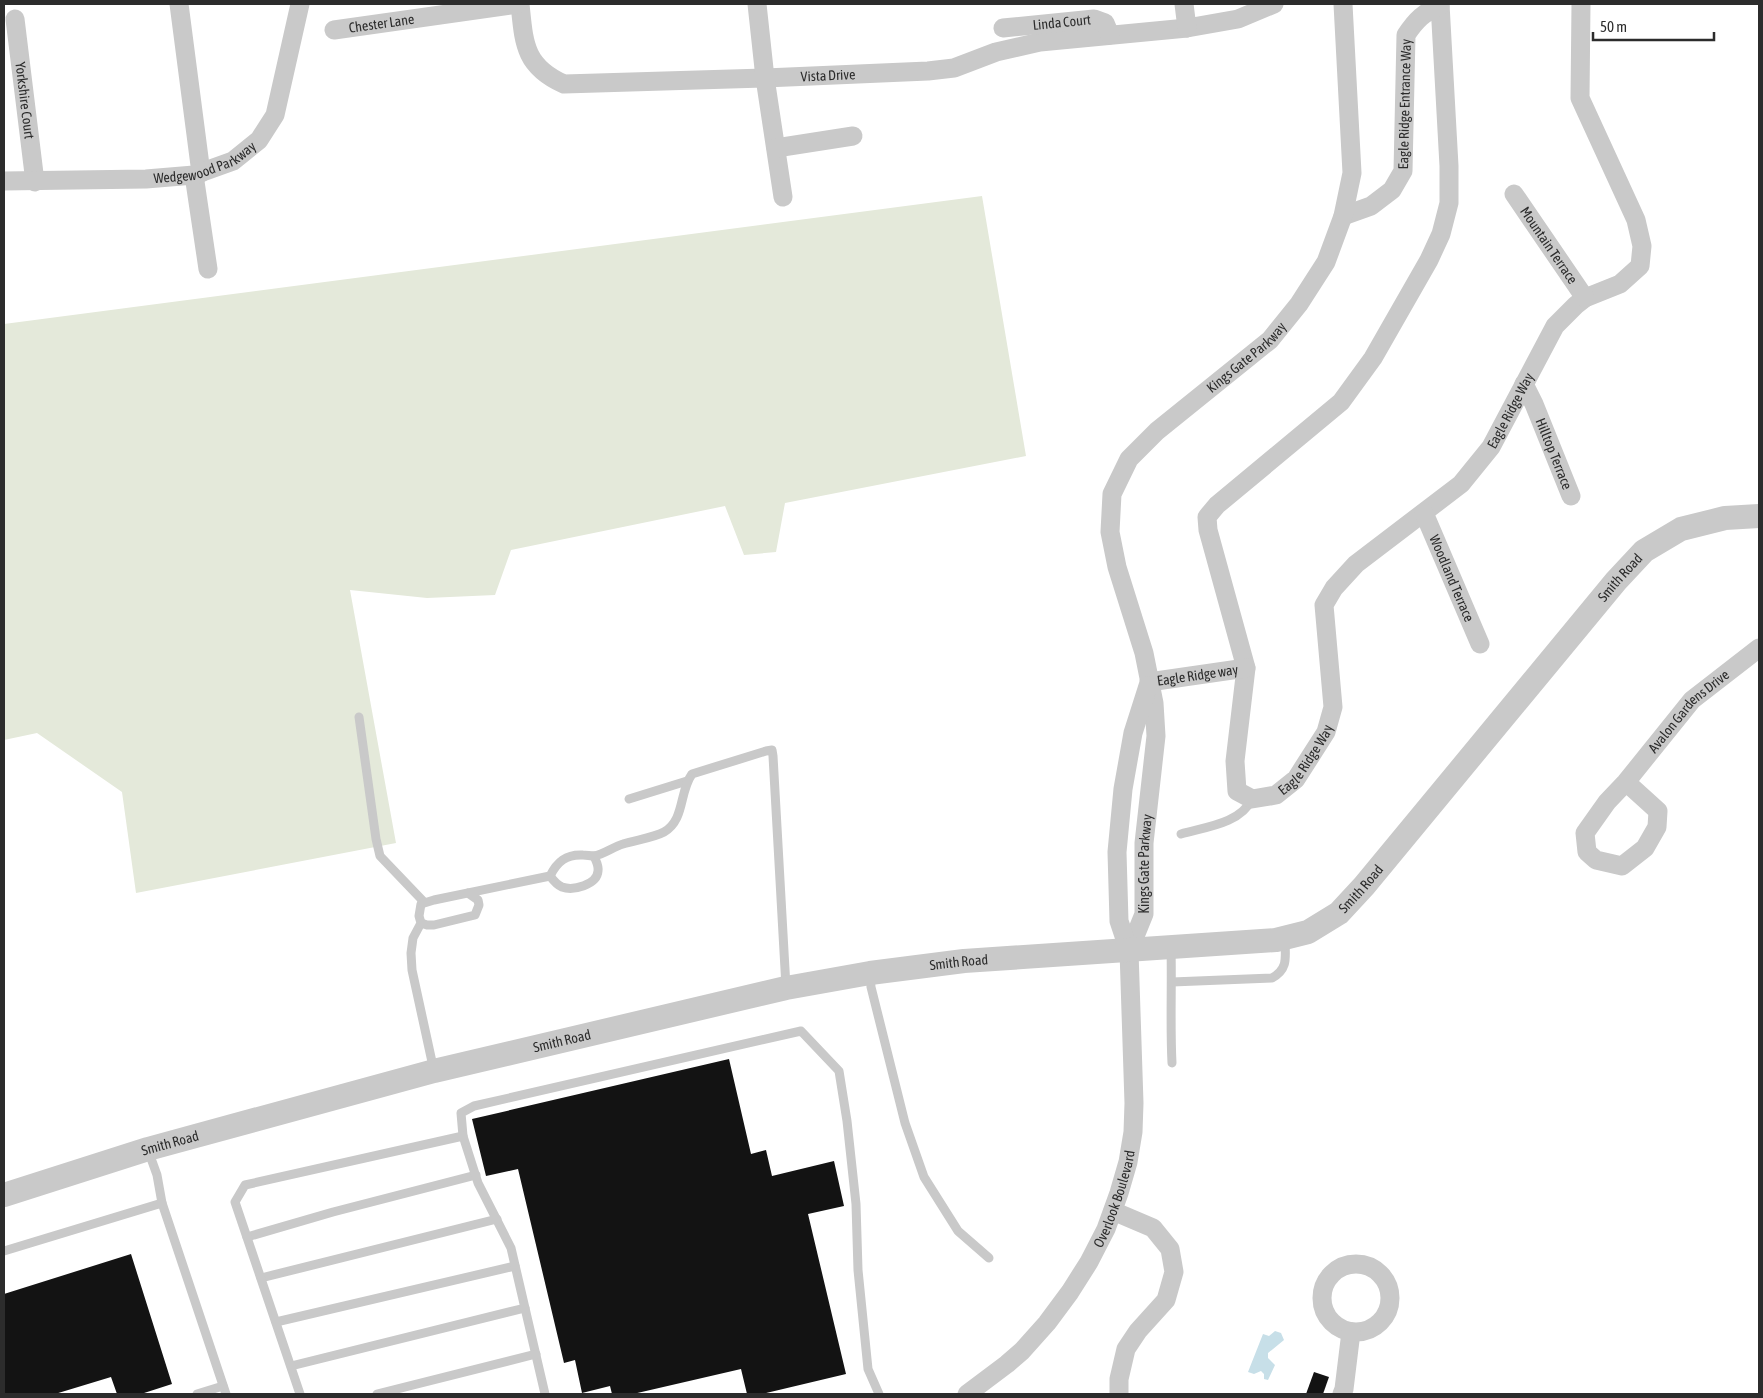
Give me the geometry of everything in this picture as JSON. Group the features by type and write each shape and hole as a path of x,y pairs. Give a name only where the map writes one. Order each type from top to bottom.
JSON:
{"street":[{"path":"179,4 208,269"},
{"name":"Wedgewood Parkway","path":"4,181 146,179 198,174 232,160 259,140 275,115 300,4"},
{"name":"Chester Lane","path":"334,30 519,4"},
{"name":"Vista Drive","path":"519,4 523,38 529,56 548,77 564,84 928,72 954,68 996,52 1040,42 1187,28 1238,19 1274,4"},
{"path":"757,4 765,78 783,197"},
{"path":"1184,4 1187,28"},
{"name":"Kings Gate Parkway","path":"1129,951 1144,914 1144,843 1156,736 1154,703 1144,653 1117,567 1110,532 1112,494 1130,459 1158,431 1270,340 1300,304 1326,262 1343,216 1352,173 1343,4"},
{"name":"Eagle Ridge Way","path":"1440,5 1449,166 1449,203 1440,234 1429,260 1372,358 1341,402 1217,505 1208,517 1208,530 1246,668 1235,761 1238,791 1252,800 1276,795 1296,779 1326,732 1332,707 1324,605 1334,588 1356,564 1461,484 1491,447 1555,326 1585,298 1620,284 1640,266 1642,246 1636,220 1580,98 1581,4"},
{"name":"Eagle Ridge Entrance Way","path":"1343,216 1371,206 1392,190 1403,171 1406,35 1417,19 1440,5"},
{"name":"Yorkshire Court","path":"15,19 35,182"},
{"name":"Linda Court","path":"1003,28 1094,19 1105,23 1110,35"},
{"path":"776,148 853,136"},
{"name":"Mountain Terrace","path":"1514,194 1585,298"},
{"name":"Hilltop Terrace","path":"1524,384 1571,496"},
{"name":"Woodland Terrace","path":"1424,513 1480,644"},
{"name":"Smith Road","path":"4,1195 148,1150 434,1071 786,988 870,973 964,961 1276,940 1308,932 1339,912 1358,893 1616,581 1644,551 1681,529 1725,518 1759,516"},
{"name":"Avalon Gardens Drive","path":"1626,782 1658,811 1657,827 1645,848 1622,866 1596,860 1587,852 1585,833 1607,802 1626,782 1692,700 1759,648"},
{"name":"Eagle Ridge way","path":"1149,682 1246,668"},
{"name":"Kings Gate Parkway","path":"1129,951 1119,922 1117,852 1124,779 1133,733 1149,682"},
{"name":"Overlook Boulevard","path":"967,1394 1022,1351 1059,1308 1089,1262 1113,1211 1124,1178 1133,1132 1134,1103 1129,951"},
{"path":"1113,1211 1152,1228 1170,1249 1174,1272 1166,1300 1138,1331 1126,1349 1119,1378 1119,1394"},
{"path":"1342,1394 1351,1332"}],"lane":[{"path":"359,718 380,856 424,902"},
{"path":"434,1071 410,953 413,938 421,923 419,916 420,907 424,902 550,876 559,861 580,855 594,856 622,844 664,832 674,822 680,810 687,781 692,774 772,750 786,988"},
{"path":"629,800 687,781"},
{"path":"1180,834 1234,819 1248,808 1252,800"},
{"path":"550,876 560,886 569,889 589,883 597,878 598,873 594,856"},
{"path":"421,923 427,926 434,925 475,915 479,905 478,900 468,893"},
{"path":"1172,982 1272,978 1280,974 1284,966 1285,938"},
{"path":"1171,948 1170,1030 1172,1063"},
{"path":"870,973 871,987 905,1123 924,1177 958,1232 989,1258"},
{"path":"545,1394 511,1248 476,1175 463,1136 461,1113 474,1106 801,1031 839,1071 847,1121 856,1204 858,1270 868,1369 879,1394"},
{"path":"300,1394 235,1202 245,1185 463,1136"},
{"path":"148,1150 157,1175 162,1203 224,1390 198,1394"},
{"path":"247,1237 332,1212 476,1175"},
{"path":"4,1251 162,1203"},
{"path":"261,1278 497,1218"},
{"path":"276,1322 515,1266"},
{"path":"290,1366 525,1308"},
{"path":"377,1394 536,1354"}],"shaded area":[{"path":"982,196 1026,456 785,503 776,552 744,555 725,506 511,550 495,595 427,598 350,590 396,843 136,893 122,792 37,733 4,740 4,324"}],"water":[{"path":"1275,1331 1281,1333 1284,1340 1268,1353 1268,1358 1275,1365 1268,1380 1264,1379 1264,1374 1261,1371 1254,1374 1248,1372 1263,1334 1269,1336"}],"building":[{"path":"729,1059 751,1154 766,1150 772,1176 834,1161 844,1206 808,1214 846,1374 762,1394 747,1394 741,1369 633,1394 612,1394 610,1386 582,1393 575,1360 564,1363 518,1169 486,1176 472,1119"},
{"path":"131,1254 172,1384 141,1394 117,1394 111,1377 55,1394 4,1394 4,1294"},
{"path":"1314,1372 1329,1377 1323,1394 1306,1394"}]}
